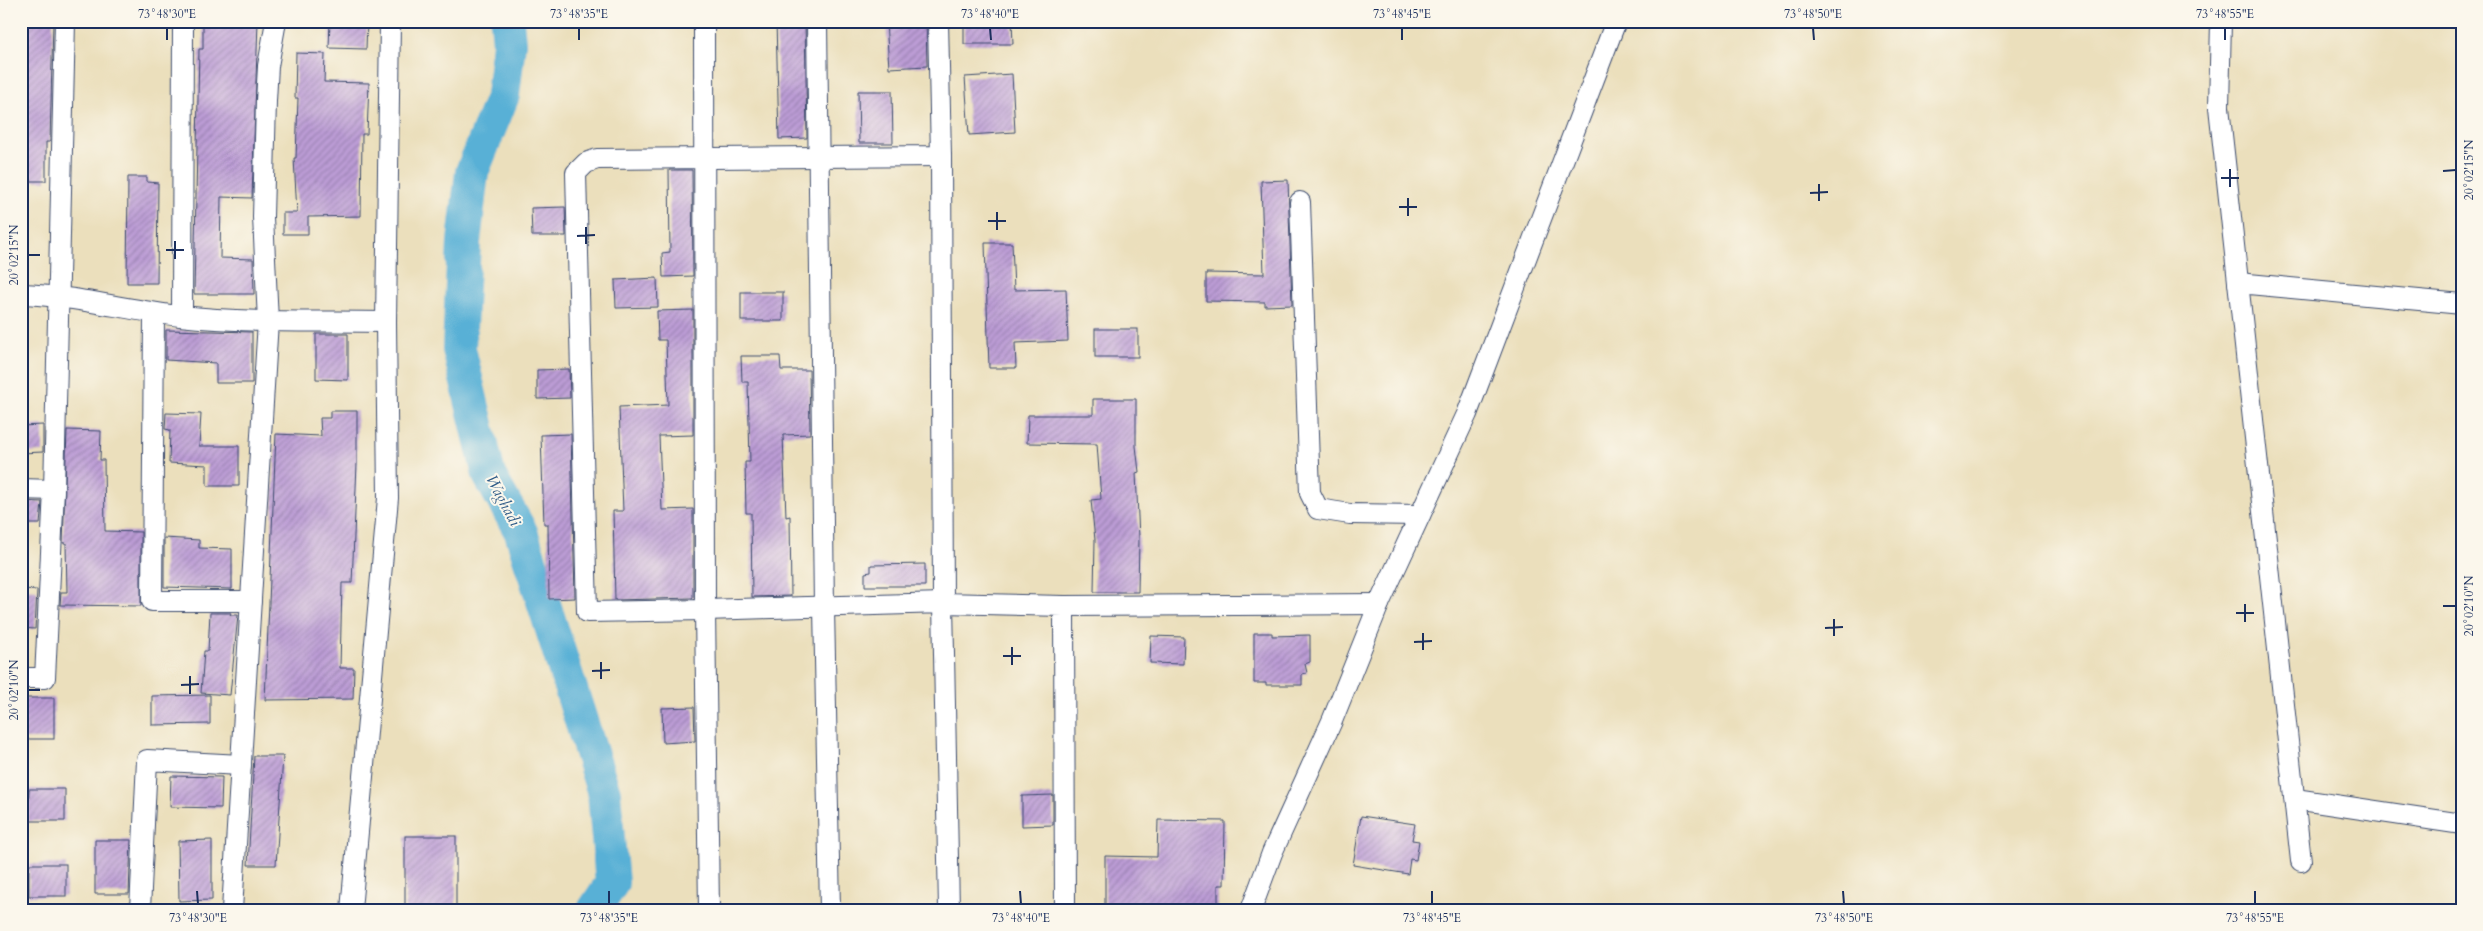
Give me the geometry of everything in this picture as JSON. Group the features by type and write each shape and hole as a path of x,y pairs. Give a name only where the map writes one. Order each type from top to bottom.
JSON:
{"street":[{"path":"21,678 45,678 54,490 65,21"},
{"path":"182,316 183,21"},
{"path":"232,910 268,321 263,217 266,101 268,66 276,21"},
{"path":"351,910 388,498 386,322 390,21"},
{"path":"704,21 705,610 709,910"},
{"path":"817,21 824,608 830,910"},
{"path":"938,21 941,156 943,603 949,910"},
{"path":"1250,910 1272,853 1332,721 1379,604 1467,414 1616,21"},
{"path":"2220,21 2219,107 2301,861"},
{"path":"941,156 597,159 586,163 576,173 587,612 824,608 943,603 1064,606 1379,604"},
{"path":"1300,202 1310,493 1318,509 1350,514 1420,515"},
{"path":"2238,283 2462,304"},
{"path":"21,294 59,295 154,313 182,316 268,321 386,322"},
{"path":"154,313 152,601 251,602"},
{"path":"21,490 54,490"},
{"path":"1064,606 1065,910"},
{"path":"140,910 147,760 241,765"},
{"path":"2295,799 2462,824"}],"building":[{"path":"24,21 53,21 50,142 46,142 46,181 21,181"},
{"path":"203,21 258,21 252,198 221,197 220,258 253,259 254,294 194,294 199,49 203,49"},
{"path":"330,21 367,21 366,49 329,48"},
{"path":"776,21 805,21 807,138 779,139"},
{"path":"886,21 926,21 927,66 889,68"},
{"path":"964,21 1012,21 1013,44 964,44"},
{"path":"296,53 325,54 324,82 369,83 367,134 362,134 361,216 308,217 308,234 283,234 283,213 297,213 294,158 296,158 298,98 295,98"},
{"path":"1012,74 1015,132 969,135 965,77"},
{"path":"858,91 892,91 893,143 859,143"},
{"path":"669,170 692,170 693,276 663,277 662,253 670,252"},
{"path":"128,177 147,177 147,182 158,183 157,283 127,283"},
{"path":"1288,180 1292,305 1265,306 1265,302 1206,301 1206,273 1264,274 1261,181"},
{"path":"565,207 566,236 532,236 531,208"},
{"path":"985,243 1012,243 1014,290 1066,289 1068,341 1015,343 1016,368 989,368"},
{"path":"657,278 658,307 616,308 615,280"},
{"path":"741,292 783,292 783,321 741,321"},
{"path":"693,310 693,435 659,436 662,510 693,509 693,598 615,600 613,511 623,511 619,407 668,405 666,340 658,340 657,311"},
{"path":"1095,329 1138,329 1138,357 1095,357"},
{"path":"166,330 252,332 252,383 216,383 216,363 166,360"},
{"path":"316,334 348,334 348,380 316,379"},
{"path":"741,356 780,356 781,370 809,370 810,434 783,435 786,517 790,516 791,596 752,597 751,513 746,513 745,462 750,462 748,382 742,382"},
{"path":"569,369 570,398 537,399 537,370"},
{"path":"1093,399 1136,399 1136,446 1139,472 1136,473 1139,538 1138,592 1094,592 1095,540 1091,500 1101,499 1097,444 1027,443 1028,415 1093,415"},
{"path":"330,411 357,411 357,464 352,583 342,583 340,668 354,668 353,699 265,700 276,434 321,436 320,418 330,418"},
{"path":"166,413 201,414 199,446 239,446 239,486 207,486 207,465 169,463 170,430 165,429"},
{"path":"43,425 43,452 21,453 21,426"},
{"path":"67,430 101,431 100,460 104,460 105,531 141,532 141,606 60,605 61,592 67,592 66,543 63,543"},
{"path":"571,434 575,598 549,599 548,524 544,524 541,435"},
{"path":"21,501 42,502 40,524 21,524"},
{"path":"164,538 199,540 199,548 232,549 232,589 164,587"},
{"path":"925,564 925,586 865,586 865,573 871,572 871,565"},
{"path":"21,589 37,590 35,629 21,628"},
{"path":"210,613 238,615 230,695 201,693 204,651 208,651"},
{"path":"1254,633 1272,633 1272,636 1310,635 1310,662 1305,664 1307,673 1302,674 1302,685 1254,683"},
{"path":"1151,636 1184,637 1183,664 1150,663"},
{"path":"210,695 210,724 152,725 152,696"},
{"path":"21,698 54,698 54,739 21,739"},
{"path":"694,707 695,741 663,743 662,708"},
{"path":"254,756 283,756 276,865 248,865"},
{"path":"171,776 222,777 221,808 170,807"},
{"path":"29,789 65,789 65,821 28,821"},
{"path":"1053,795 1053,825 1022,826 1022,796"},
{"path":"1361,816 1415,824 1412,840 1419,841 1416,860 1410,859 1408,874 1353,865"},
{"path":"1158,820 1225,821 1224,885 1218,885 1218,910 1105,910 1105,856 1157,857"},
{"path":"405,836 456,836 456,910 405,910"},
{"path":"95,840 131,840 129,894 95,894"},
{"path":"212,840 212,900 179,901 178,841"},
{"path":"29,864 66,864 66,896 29,896"}],"waterway":[{"name":"Waghadi","path":"507,21 509,43 503,95 472,172 464,242 459,349 489,475 521,532 604,793 612,883 594,910"}]}
